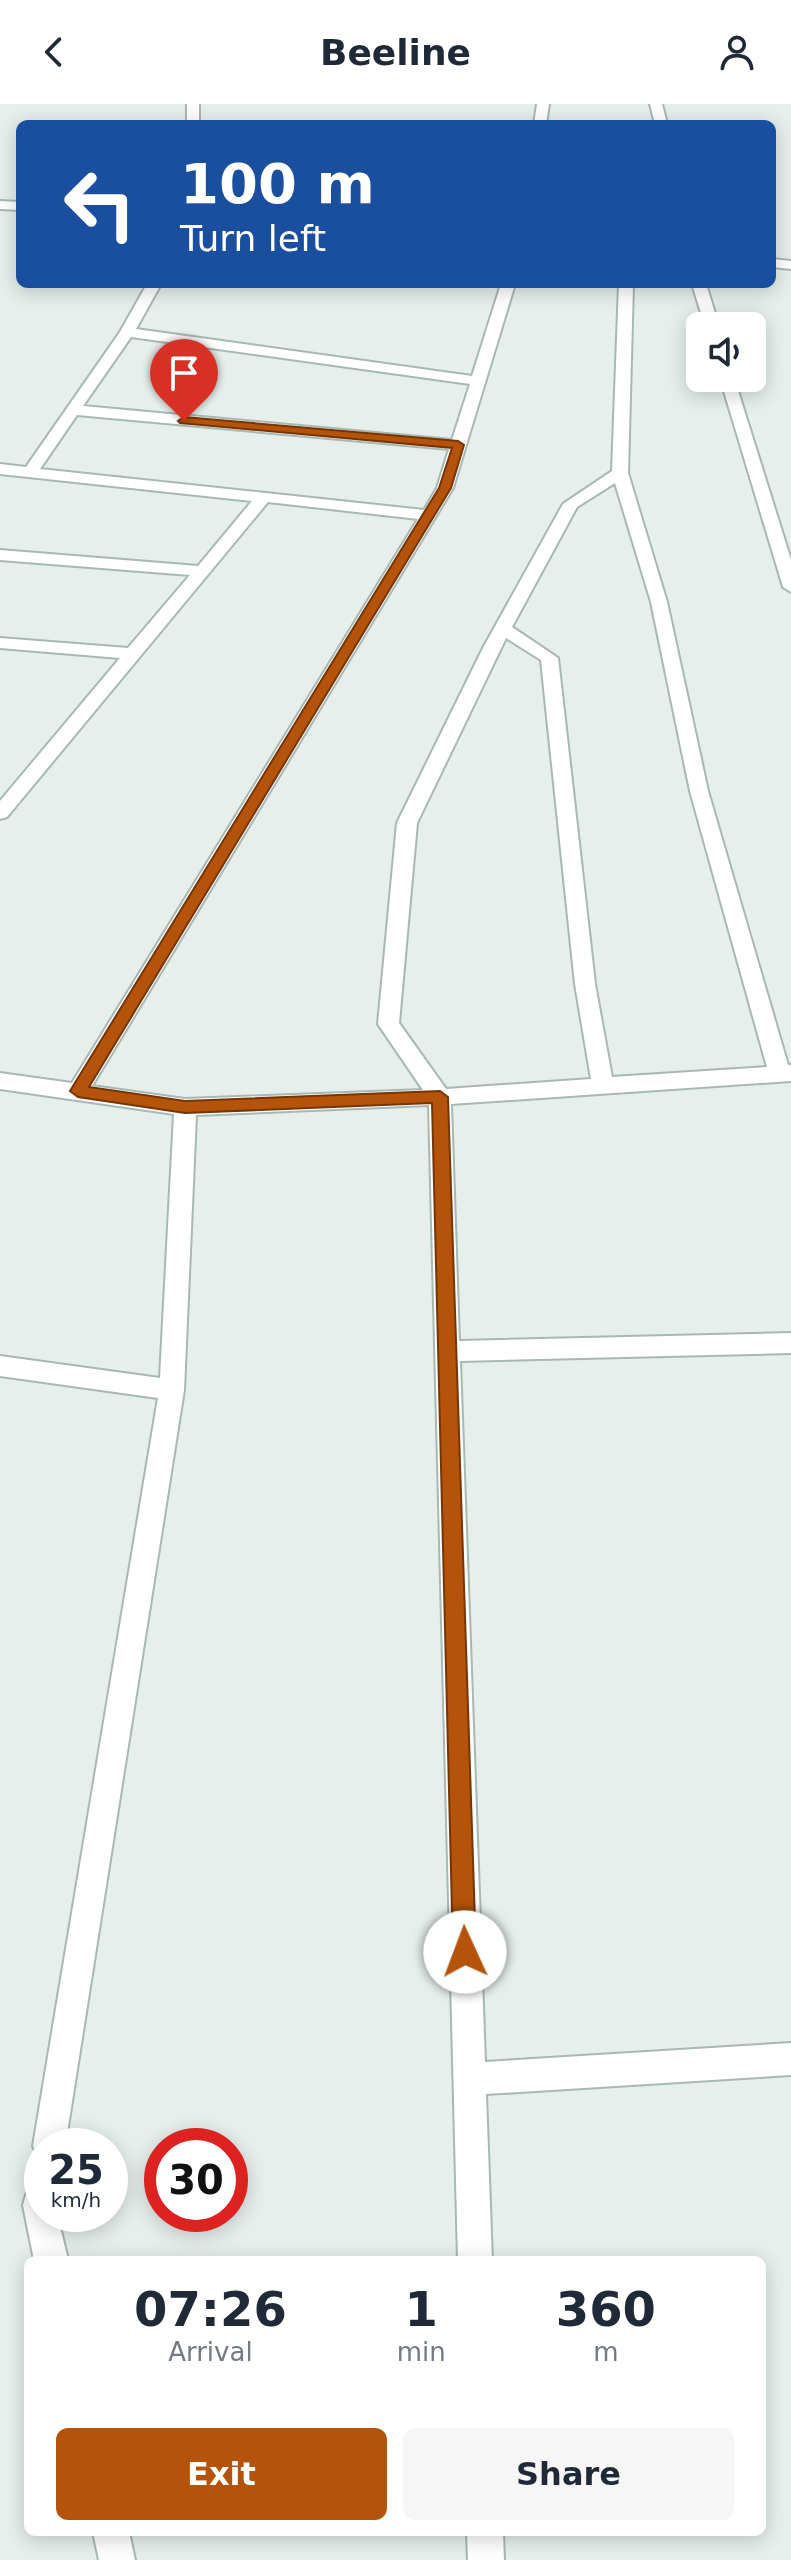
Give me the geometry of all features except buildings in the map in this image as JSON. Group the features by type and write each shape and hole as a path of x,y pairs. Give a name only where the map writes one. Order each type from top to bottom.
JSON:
{"street":[{"path":"30,472 127,332 152,288"},
{"path":"78,1091 445,488 507,288"},
{"path":"0,1081 185,1107 440,1097 785,1073 699,791 659,602 620,473 626,288"},
{"path":"700,288 708,312"},
{"path":"127,332 478,381"},
{"path":"731,392 791,587"},
{"path":"72,410 458,445"},
{"path":"0,469 429,515"},
{"path":"475,2256 440,1097 388,1024 407,823 503,628 571,504 620,473"},
{"path":"0,813 264,497"},
{"path":"0,555 202,571"},
{"path":"503,628 549,658 585,984 603,1086"},
{"path":"0,643 133,654"},
{"path":"52,2128 172,1390 185,1107"},
{"path":"448,1351 791,1343"},
{"path":"0,1366 172,1390"},
{"path":"468,2079 791,2059"},
{"path":"45,2232 50,2256"},
{"path":"112,2536 117,2560"},
{"path":"485,2536 486,2560"}],"route":[{"path":"184,421 458,445 445,488 78,1091 185,1107 440,1097 465,1952"}]}
